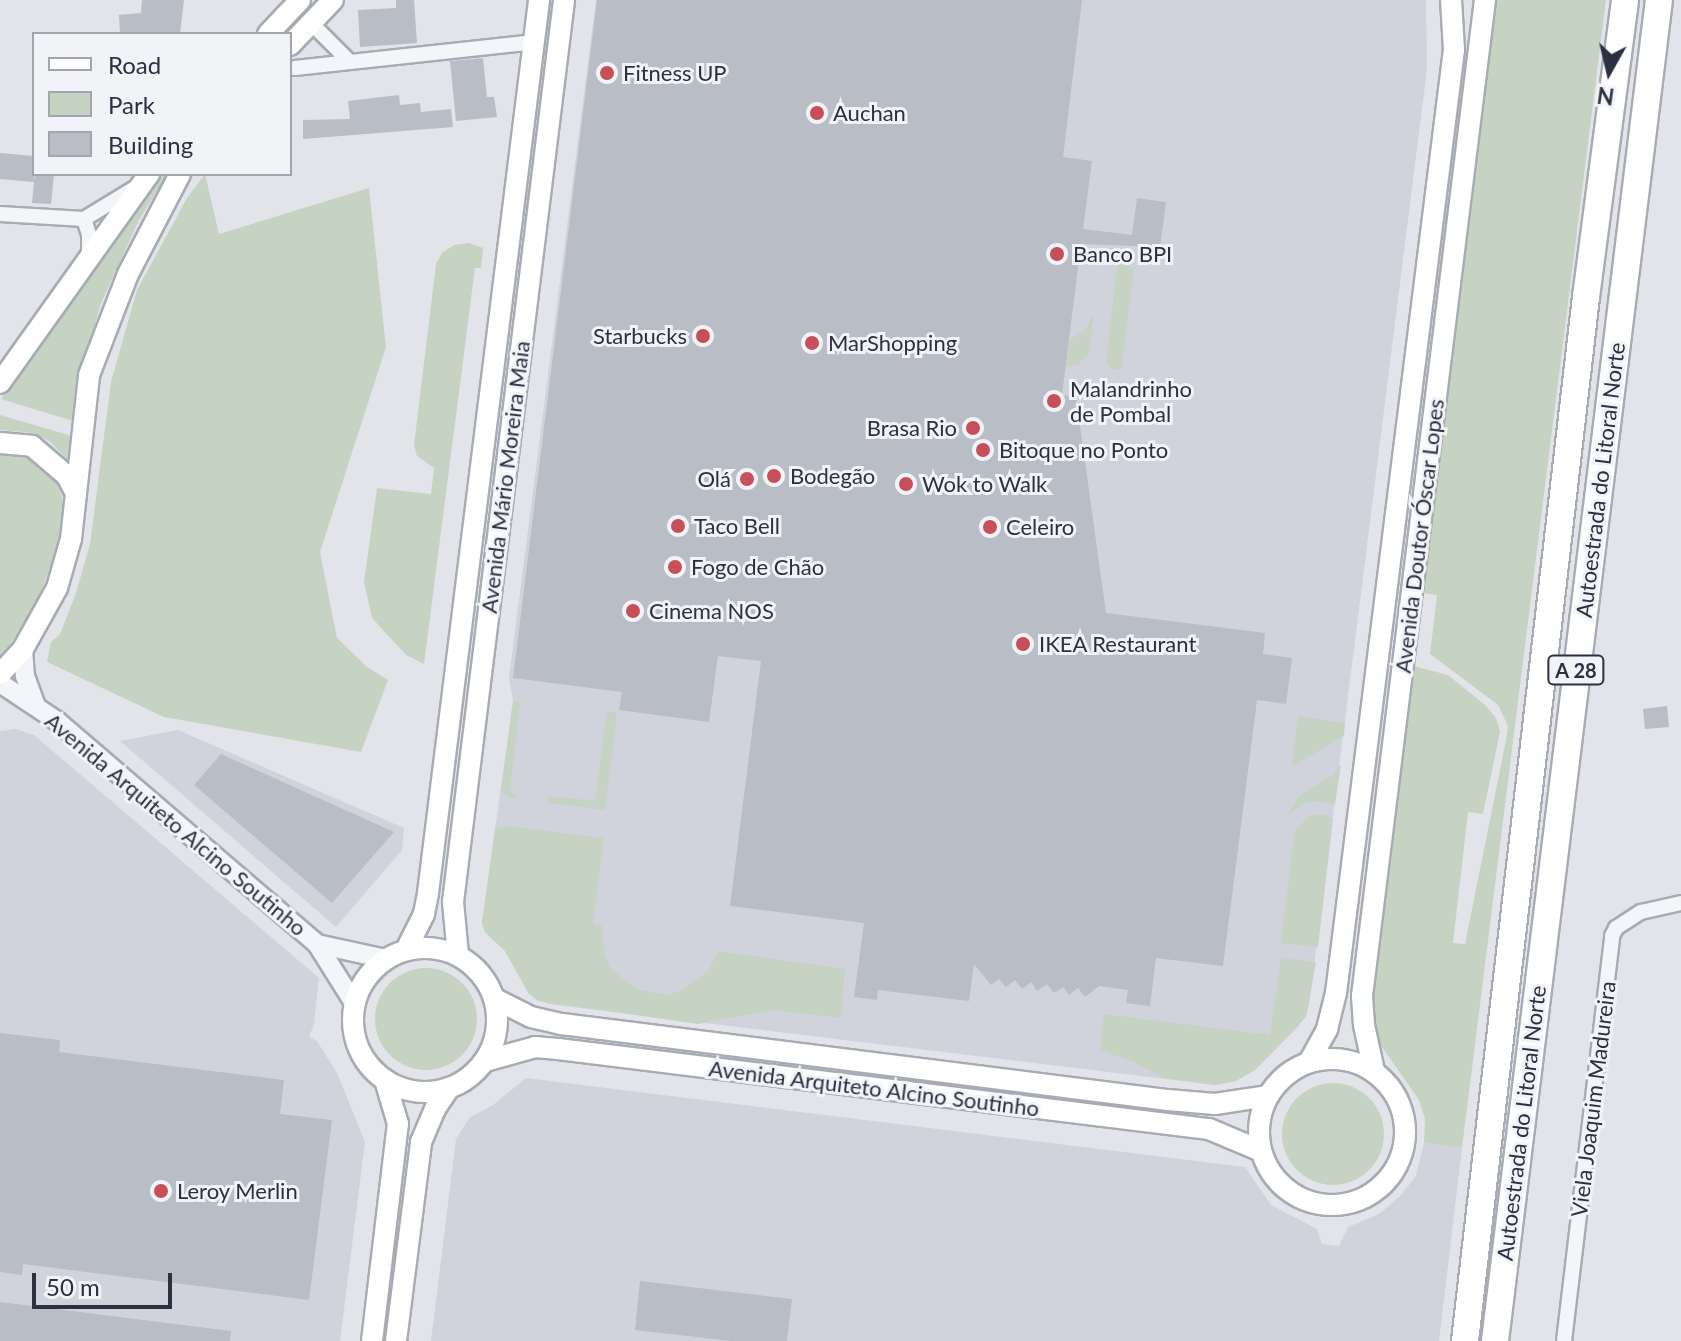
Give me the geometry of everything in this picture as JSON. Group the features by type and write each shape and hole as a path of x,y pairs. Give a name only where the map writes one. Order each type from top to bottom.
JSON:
{"highway":[{"name":"Autoestrada do Litoral Norte","path":"1465,1341 1586,297 1625,0"},
{"name":"Autoestrada do Litoral Norte","path":"1495,1341 1659,0"}],"main road":[{"path":"270,32 300,0"},
{"path":"292,43 333,0"},
{"name":"Avenida Mário Moreira Maia","path":"406,950 424,914 428,893 539,0"},
{"name":"Avenida Mário Moreira Maia","path":"458,955 453,902 564,0"},
{"name":"Avenida Doutor Óscar Lopes","path":"1309,1062 1327,1029 1336,993 1454,50 1451,0"},
{"name":"Avenida Doutor Óscar Lopes","path":"1374,1071 1364,1025 1362,996 1485,0"},
{"path":"0,674 23,649 57,588 71,539 89,375 128,274 179,176"},
{"path":"0,383 146,179"},
{"path":"0,443 32,446 67,476 76,494"},
{"path":"441,949 458,955 487,981 495,999 498,1020 495,1041 485,1061 463,1082 449,1088 416,1092 385,1080 369,1066 358,1047 353,1027 354,1003 361,986 386,959 406,950 441,949"},
{"name":"Avenida Arquiteto Alcino Soutinho","path":"495,999 531,1017 562,1024 1168,1100 1215,1104 1268,1096"},
{"name":"Avenida Arquiteto Alcino Soutinho","path":"485,1061 535,1047 574,1051 1209,1129 1261,1151"},
{"path":"1331,1058 1353,1061 1374,1071 1390,1086 1401,1104 1406,1125 1405,1147 1397,1167 1375,1191 1346,1204 1324,1205 1303,1199 1284,1187 1270,1171 1261,1151 1261,1114 1268,1096 1285,1075 1309,1062 1331,1058"},
{"path":"372,1341 398,1124 385,1080"},
{"path":"396,1341 421,1142 431,1117 449,1088"}],"street":[{"path":"311,23 350,62"},
{"path":"295,68 533,42"},
{"path":"0,214 84,219 146,179"},
{"path":"84,219 89,234 88,263"},
{"name":"Avenida Arquiteto Alcino Soutinho","path":"23,649 25,676 35,704"},
{"name":"Avenida Arquiteto Alcino Soutinho","path":"0,683 35,704 317,944 354,1003"},
{"name":"Viela Joaquim Madureira","path":"1564,1341 1616,928 1641,912 1681,903"},
{"name":"Avenida Arquiteto Alcino Soutinho","path":"317,944 386,959"}],"shaded area":[{"path":"596,0 1426,0 1427,69 1309,1006 1299,1026 1255,1070 1236,1081 1215,1085 548,1004 529,994 505,951 485,932 482,923 513,701 509,678"},
{"path":"16,729 34,735 319,978 314,1024 309,1037 317,1041 337,1073 365,1142 340,1341 0,1341 0,731"},
{"path":"178,730 404,828 402,850 336,927 120,741"},
{"path":"526,1078 1245,1167 1271,1205 1317,1229 1322,1244 1339,1246 1348,1227 1379,1214 1400,1196 1416,1176 1424,1143 1462,1148 1439,1341 431,1341 456,1139 470,1117 493,1105"}],"green space":[{"path":"1496,0 1606,0 1462,1148 1424,1143 1425,1119 1419,1100 1375,1037 1372,1006 1414,666 1448,675 1485,705 1496,718 1500,732 1483,814 1468,812 1453,943 1465,944 1508,726 1498,705 1430,654 1437,595 1423,593"},
{"path":"161,176 166,176 138,222 101,303 77,389 73,421 1,399"},
{"path":"205,176 219,234 369,188 386,347 320,552 337,638 367,667 388,680 361,752 164,717 47,662 51,642 60,634 76,593 90,544 111,382 137,290 187,198"},
{"path":"469,243 483,248 481,268 475,268 424,664 406,655 372,618 364,582 377,488 431,494 434,468 417,456 414,445 436,264 442,253 454,245"},
{"path":"1118,260 1134,268 1121,370 1112,369 1106,361"},
{"path":"1094,314 1089,353 1078,365 1066,367 1069,340 1084,331"},
{"path":"0,415 72,436 70,462 49,441 33,433 0,430"},
{"path":"0,452 26,453 43,463 58,482 64,506 57,549 38,600 0,660"},
{"path":"513,701 520,702 510,791 517,795 515,799 501,792"},
{"path":"607,711 617,713 605,810 547,803 548,796 595,801"},
{"path":"1298,716 1345,723 1344,736 1292,767"},
{"path":"1341,765 1335,804 1318,801 1306,803 1287,816 1299,796 1333,775"},
{"path":"1309,815 1326,815 1333,819 1318,947 1281,943 1295,831"},
{"path":"508,826 604,838 593,924 602,926 604,952 610,968 636,989 667,995 681,991 708,971 718,951 845,969 841,1018 772,1010 698,1024 538,1001 529,994 505,951 485,932 482,923 495,829"},
{"path":"1281,958 1316,962 1306,1017 1255,1070 1236,1081 1215,1085 1164,1078 1134,1062 1100,1050 1104,1014 1270,1035"},
{"path":"426,968 446,971 469,990 474,999 477,1019 474,1039 455,1062 446,1067 426,1070 406,1067 383,1048 378,1039 375,1019 378,999 397,976 406,971"},
{"path":"1333,1083 1353,1087 1369,1098 1380,1114 1384,1134 1380,1154 1369,1170 1353,1181 1333,1185 1313,1181 1297,1170 1286,1154 1282,1134 1286,1114 1297,1098 1313,1087"}],"building":[{"path":"142,0 184,0 180,32 120,32 119,15 141,13"},
{"path":"396,0 414,0 417,43 360,47 358,10 396,8"},
{"name":"MarShopping","path":"597,0 1082,0 1063,157 1092,161 1083,229 1132,235 1137,198 1166,202 1160,247 1081,244 1062,395 1076,397 1106,613 1265,633 1263,654 1292,658 1286,704 1257,700 1223,966 1156,958 1150,1006 1126,1003 1128,990 1099,986 1085,997 1078,988 1069,995 1063,987 1054,993 1047,984 1037,991 1031,982 1022,989 1015,980 1006,987 999,979 991,985 974,964 969,1001 878,990 877,1000 854,997 864,923 730,906 761,661 718,656 709,722 619,710 622,692 513,678"},
{"path":"483,58 487,97 494,97 497,117 456,121 450,61"},
{"path":"399,95 400,105 420,103 421,112 451,109 453,127 303,139 303,120 350,119 348,101"},
{"path":"0,153 32,156 34,181 35,176 54,176 51,204 32,203 34,182 0,179"},
{"path":"1667,706 1669,727 1645,729 1643,709"},
{"path":"221,754 394,832 332,903 194,785"},
{"name":"Leroy Merlin","path":"0,1033 60,1040 59,1052 284,1080 280,1114 332,1120 309,1300 23,1264 22,1275 0,1272"},
{"path":"640,1281 792,1299 787,1341 731,1341 635,1330"},
{"path":"0,1302 231,1331 230,1341 0,1341"}],"place":[{"name":"Fitness UP","path":"607,73"},
{"name":"Auchan","path":"817,113"},
{"name":"Banco BPI","path":"1057,254"},
{"name":"Starbucks","path":"703,336"},
{"name":"MarShopping","path":"812,343"},
{"name":"Malandrinho de Pombal","path":"1054,401"},
{"name":"Brasa Rio","path":"973,428"},
{"name":"Bitoque no Ponto","path":"983,450"},
{"name":"Bodegão","path":"774,476"},
{"name":"Olá","path":"747,479"},
{"name":"Wok to Walk","path":"906,484"},
{"name":"Taco Bell","path":"678,526"},
{"name":"Celeiro","path":"990,527"},
{"name":"Fogo de Chão","path":"675,567"},
{"name":"Cinema NOS","path":"633,611"},
{"name":"IKEA Restaurant","path":"1023,644"},
{"name":"Leroy Merlin","path":"161,1191"}]}
